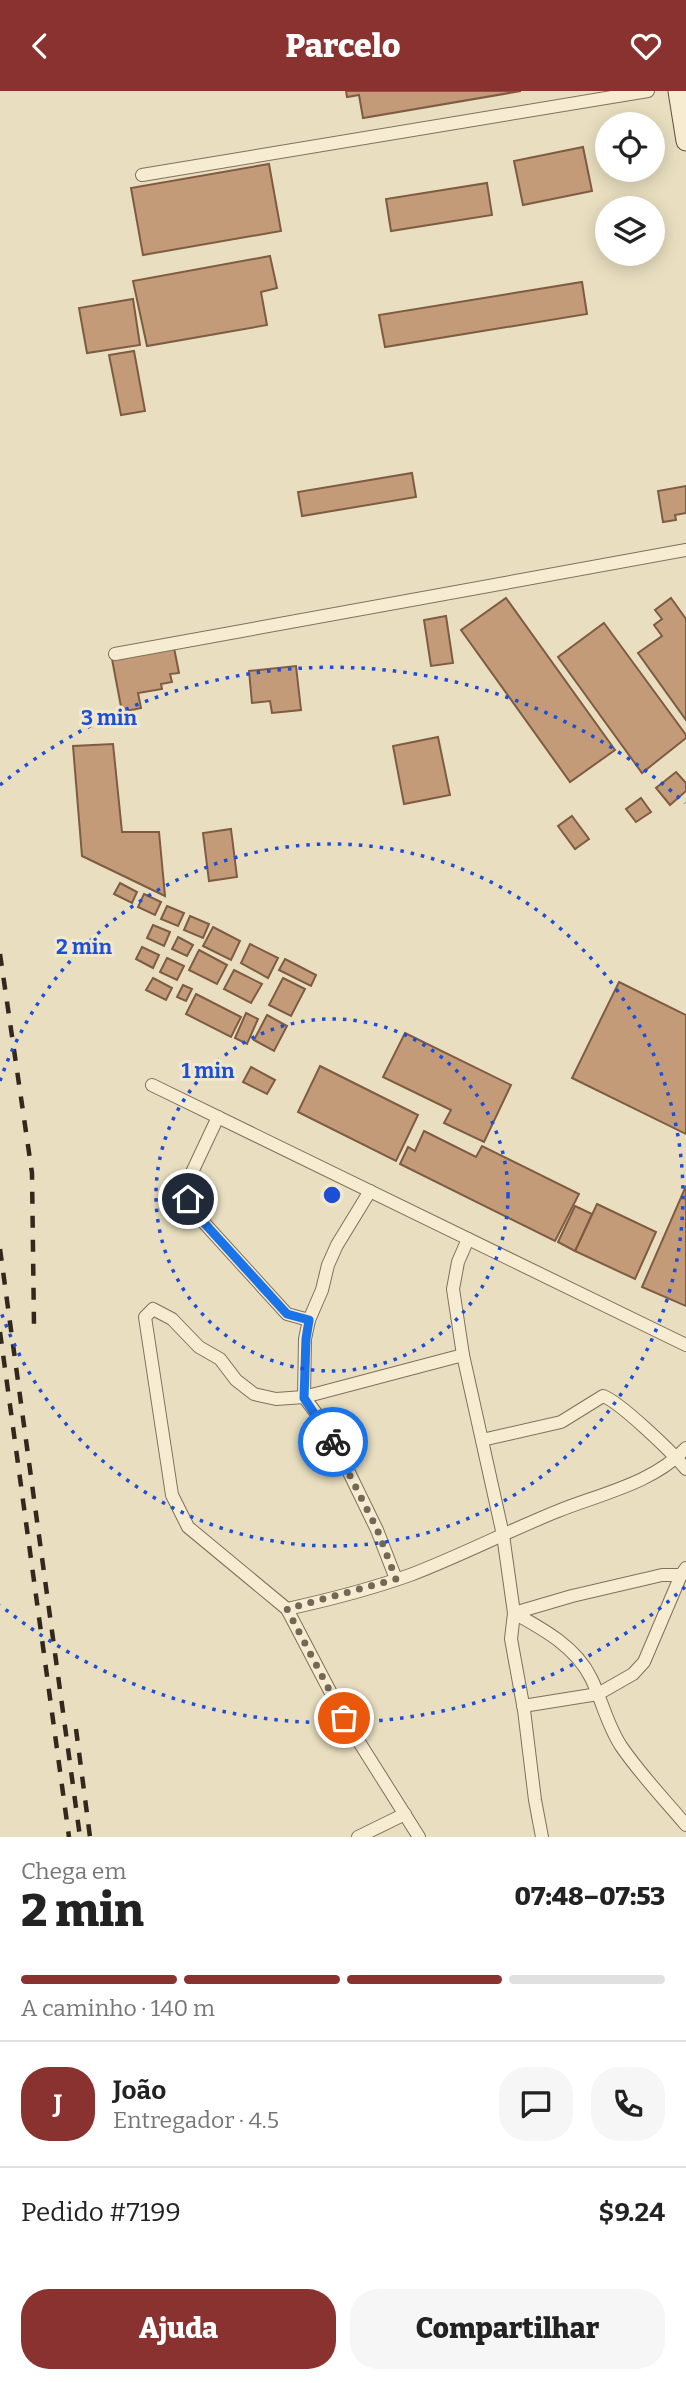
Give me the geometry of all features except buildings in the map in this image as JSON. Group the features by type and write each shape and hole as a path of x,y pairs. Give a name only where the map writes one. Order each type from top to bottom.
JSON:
{"main road":[{"path":"678,91 686,141"}],"street":[{"path":"142,175 648,91"},
{"path":"115,654 686,550"},
{"path":"152,1085 686,1345"},
{"path":"218,1117 186,1185 188,1199 196,1214 287,1314 309,1320"},
{"path":"370,1191 337,1245 309,1320 304,1398 324,1425 343,1459 377,1529 396,1579"},
{"path":"468,1239 458,1262 453,1289 463,1355 503,1535 514,1613 511,1639 542,1837"},
{"path":"419,1837 344,1718 287,1609 188,1527 172,1495 145,1317 153,1309 172,1319 199,1347 220,1359 236,1380 254,1394 276,1399 304,1398 463,1355"},
{"path":"482,1440 561,1422 603,1396 681,1453 686,1469"},
{"path":"287,1609 396,1579 633,1483 681,1453"},
{"path":"514,1613 572,1596 684,1572"},
{"path":"523,1706 598,1694 633,1674 644,1662 684,1572"},
{"path":"514,1613 549,1632 574,1655 590,1675 622,1748 686,1825"},
{"path":"358,1837 405,1814"}],"railway":[{"path":"0,954 32,1173 34,1326"},
{"path":"0,1249 80,1837"},
{"path":"0,1332 69,1837"},
{"path":"76,1729 90,1837"}],"way so far":[{"path":"333,1442 377,1529 396,1579 287,1609 344,1718"}],"route":[{"path":"188,1199 196,1214 287,1314 309,1320 304,1398 333,1442"}]}
